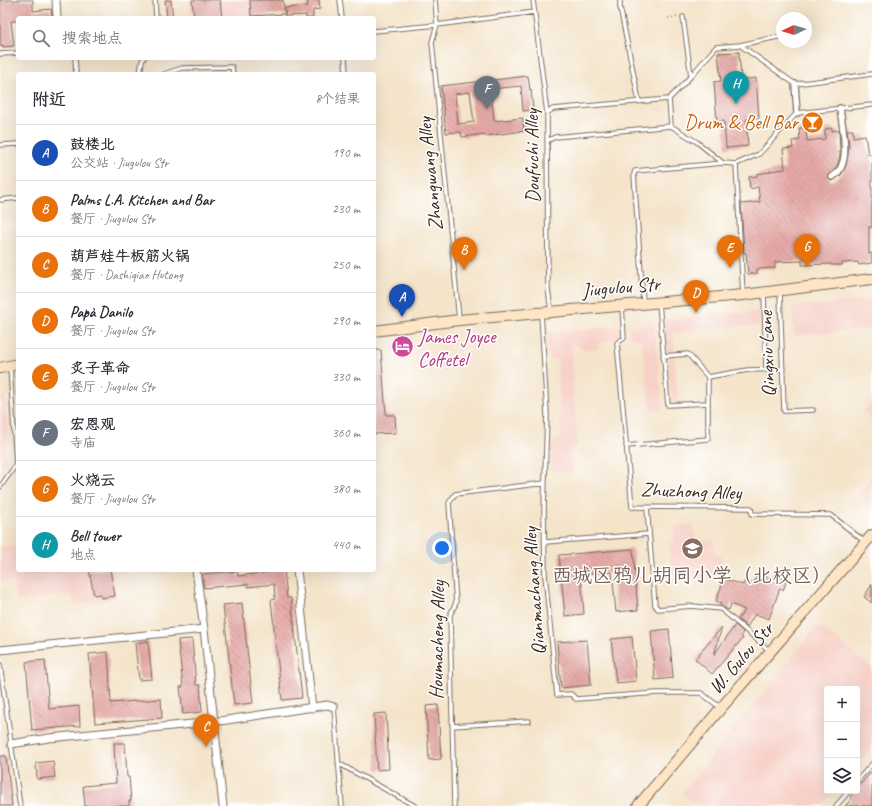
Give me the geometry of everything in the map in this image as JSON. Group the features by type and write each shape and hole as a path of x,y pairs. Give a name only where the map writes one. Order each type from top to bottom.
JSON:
{"main road":[{"name":"Jiugulou Str","path":"376,330 459,320 743,295 872,279"},
{"name":"W. Gulou Str","path":"638,806 721,708 869,539"}],"street":[{"path":"56,0 57,16"},
{"path":"795,84 797,113"},
{"path":"832,177 838,174 843,166 844,145 840,108"},
{"path":"196,572 224,806"},
{"path":"297,572 312,708"},
{"path":"0,650 204,629"},
{"path":"11,744 49,738 213,722 328,705 334,707"}],"lane":[{"path":"155,0 156,16"},
{"path":"340,0 342,16"},
{"name":"Zhangwang Alley","path":"435,0 437,25 432,42 459,320"},
{"name":"Doufuchi Alley","path":"533,0 547,113 548,289 546,312"},
{"path":"620,0 620,7 639,101"},
{"path":"376,31 437,25 534,12"},
{"path":"684,17 691,76"},
{"path":"547,113 553,109 669,99 716,47 740,45 776,37"},
{"path":"740,45 795,84 872,74"},
{"path":"0,54 16,53"},
{"path":"75,60 76,72"},
{"path":"140,72 142,60"},
{"path":"345,60 346,72"},
{"path":"170,72 182,68 232,67 233,72"},
{"path":"669,99 671,126"},
{"path":"643,303 635,171 723,163 736,164 760,154 797,113 872,105"},
{"path":"547,140 555,137 671,126 697,142 723,163"},
{"path":"0,145 16,144"},
{"path":"736,164 743,295"},
{"path":"0,200 16,198"},
{"name":"Qingxiu Lane","path":"780,290 784,411 813,410"},
{"path":"764,292 766,370"},
{"path":"659,302 668,405 708,402"},
{"name":"Zhuzhong Alley","path":"622,305 624,338 617,343 632,508 751,508 752,514 831,515 869,539"},
{"name":"Qianmachang Alley","path":"546,312 547,414 545,542 546,575 557,695 571,694 576,700 657,693 701,693 721,708"},
{"path":"626,446 708,439 708,377 688,354 663,356"},
{"path":"0,487 16,465 9,366"},
{"path":"708,377 748,370 783,369"},
{"name":"Houmacheng Alley","path":"454,806 450,615 456,603 449,503 455,494 545,483"},
{"path":"647,508 655,605 658,609 692,606 721,609 771,651"},
{"path":"545,542 649,534"},
{"path":"0,665 20,806"},
{"path":"334,707 342,806"},
{"path":"452,726 529,721"},
{"path":"338,763 415,806"},
{"path":"860,778 872,764"},
{"path":"836,806 846,794"}],"path":[{"path":"668,18 684,17"}],"shaded area":[{"path":"188,0 267,0 268,16 190,16"},
{"path":"872,300 872,329 794,336 792,307"},
{"path":"760,311 761,325 673,332 678,400 671,401 665,319"},
{"path":"654,325 663,409 650,411 642,340 630,338 629,328"},
{"path":"618,326 618,337 598,343 597,349 586,350 571,343 577,447 570,449 574,473 552,471 550,443 561,439 557,360 549,360 547,333"},
{"path":"0,397 5,397 8,442 5,442 7,464 0,464"},
{"path":"872,402 872,421 864,412"},
{"path":"872,477 872,506 858,495"},
{"name":"西城区鸦儿胡同小学（北校区）","path":"694,524 695,542 714,540 716,556 720,555 722,576 673,581 669,542 675,542 674,526"},
{"path":"16,545 16,572 113,572 117,599 73,605 72,595 16,601 13,580 0,582 0,547"},
{"path":"818,625 872,668 872,748 860,762 860,686 824,686 824,794 831,794 821,806 698,806 682,793"}],"building":[{"path":"0,0 33,0 33,11 51,9 52,16 16,16 16,21 11,21 14,46 0,46"},
{"path":"165,0 171,0 173,16 167,16"},
{"path":"192,0 220,0 222,16 194,16"},
{"path":"250,0 283,0 285,14 251,16"},
{"path":"307,0 319,0 320,9 313,10 313,16 285,16 285,8 308,6"},
{"path":"739,52 741,80 756,78 759,118 746,119 748,146 726,148 724,121 717,122 714,82 721,81 718,53"},
{"path":"528,76 533,110 523,111 521,86 491,89 494,121 523,118 524,131 485,136 485,134 462,137 461,132 446,133 441,86","holes":["470,92 474,122 458,124 455,94"]},
{"path":"799,128 806,128 807,141 825,139 825,129 832,128 832,131 839,130 840,155 835,169 828,176 831,181 841,175 846,165 849,146 847,130 853,130 853,137 865,135 868,154 872,154 872,227 869,227 869,254 872,253 872,263 859,265 858,262 842,263 842,265 802,265 802,261 775,262 775,268 757,269 757,273 748,274 746,253 744,253 741,204 760,202 758,187 750,189 749,177 757,176 757,174 770,171 785,169 783,149 793,148 792,141 800,140"},
{"path":"376,350 381,350 386,415 395,415 396,433 376,434"},
{"path":"633,549 638,610 616,612 612,572 581,574 584,614 565,616 559,555"},
{"path":"89,572 110,572 115,596 101,598 101,594 94,595"},
{"path":"237,572 238,576 284,572 287,598 291,598 302,698 282,700 271,600 275,599 274,584 248,587 248,584 204,588 202,574"},
{"path":"758,573 773,579 775,575 787,580 783,590 780,588 769,619 755,614 747,627 738,619 745,610 731,604 729,610 720,606 721,603 716,601 724,579 743,585 745,581 753,584"},
{"path":"872,584 872,603 864,597"},
{"path":"242,603 253,703 234,705 223,605"},
{"path":"735,625 743,632 741,636 743,638 712,674 695,659 722,627 714,655"},
{"path":"669,629 673,678 655,680 651,631"},
{"path":"632,637 636,681 616,683 611,639"},
{"path":"192,639 196,685 200,685 202,712 183,714 180,687 183,687 178,640"},
{"path":"587,640 591,685 561,688 557,642"},
{"path":"148,641 152,679 139,680 135,643"},
{"path":"108,652 111,703 161,699 162,718 95,723 89,654"},
{"path":"45,660 49,709 79,706 80,726 32,730 26,662"},
{"path":"438,705 441,759 429,760 426,706"},
{"path":"386,713 389,769 377,770 374,714"},
{"path":"114,743 125,743 127,777 129,777 131,801 129,801 129,806 85,806 83,786 116,783"},
{"path":"0,756 6,756 12,806 0,806"},
{"path":"53,761 55,777 37,779 36,763"},
{"path":"872,771 872,806 845,806 852,799 850,797 852,794 860,794 860,785"}],"place":[{"name":"Bell tower","path":"736,104"},
{"name":"宏恩观","path":"487,109"},
{"name":"Drum & Bell Bar","path":"813,122"},
{"name":"火烧云","path":"807,267"},
{"name":"炙子革命","path":"730,268"},
{"name":"Palms L.A. Kitchen and Bar","path":"464,270"},
{"name":"Papà Danilo","path":"696,313"},
{"name":"鼓楼北","path":"402,317"},
{"name":"James Joyce Coffetel","path":"402,347"},
{"name":"西城区鸦儿胡同小学（北校区）","path":"692,549"},
{"name":"葫芦娃牛板筋火锅","path":"206,747"}]}
